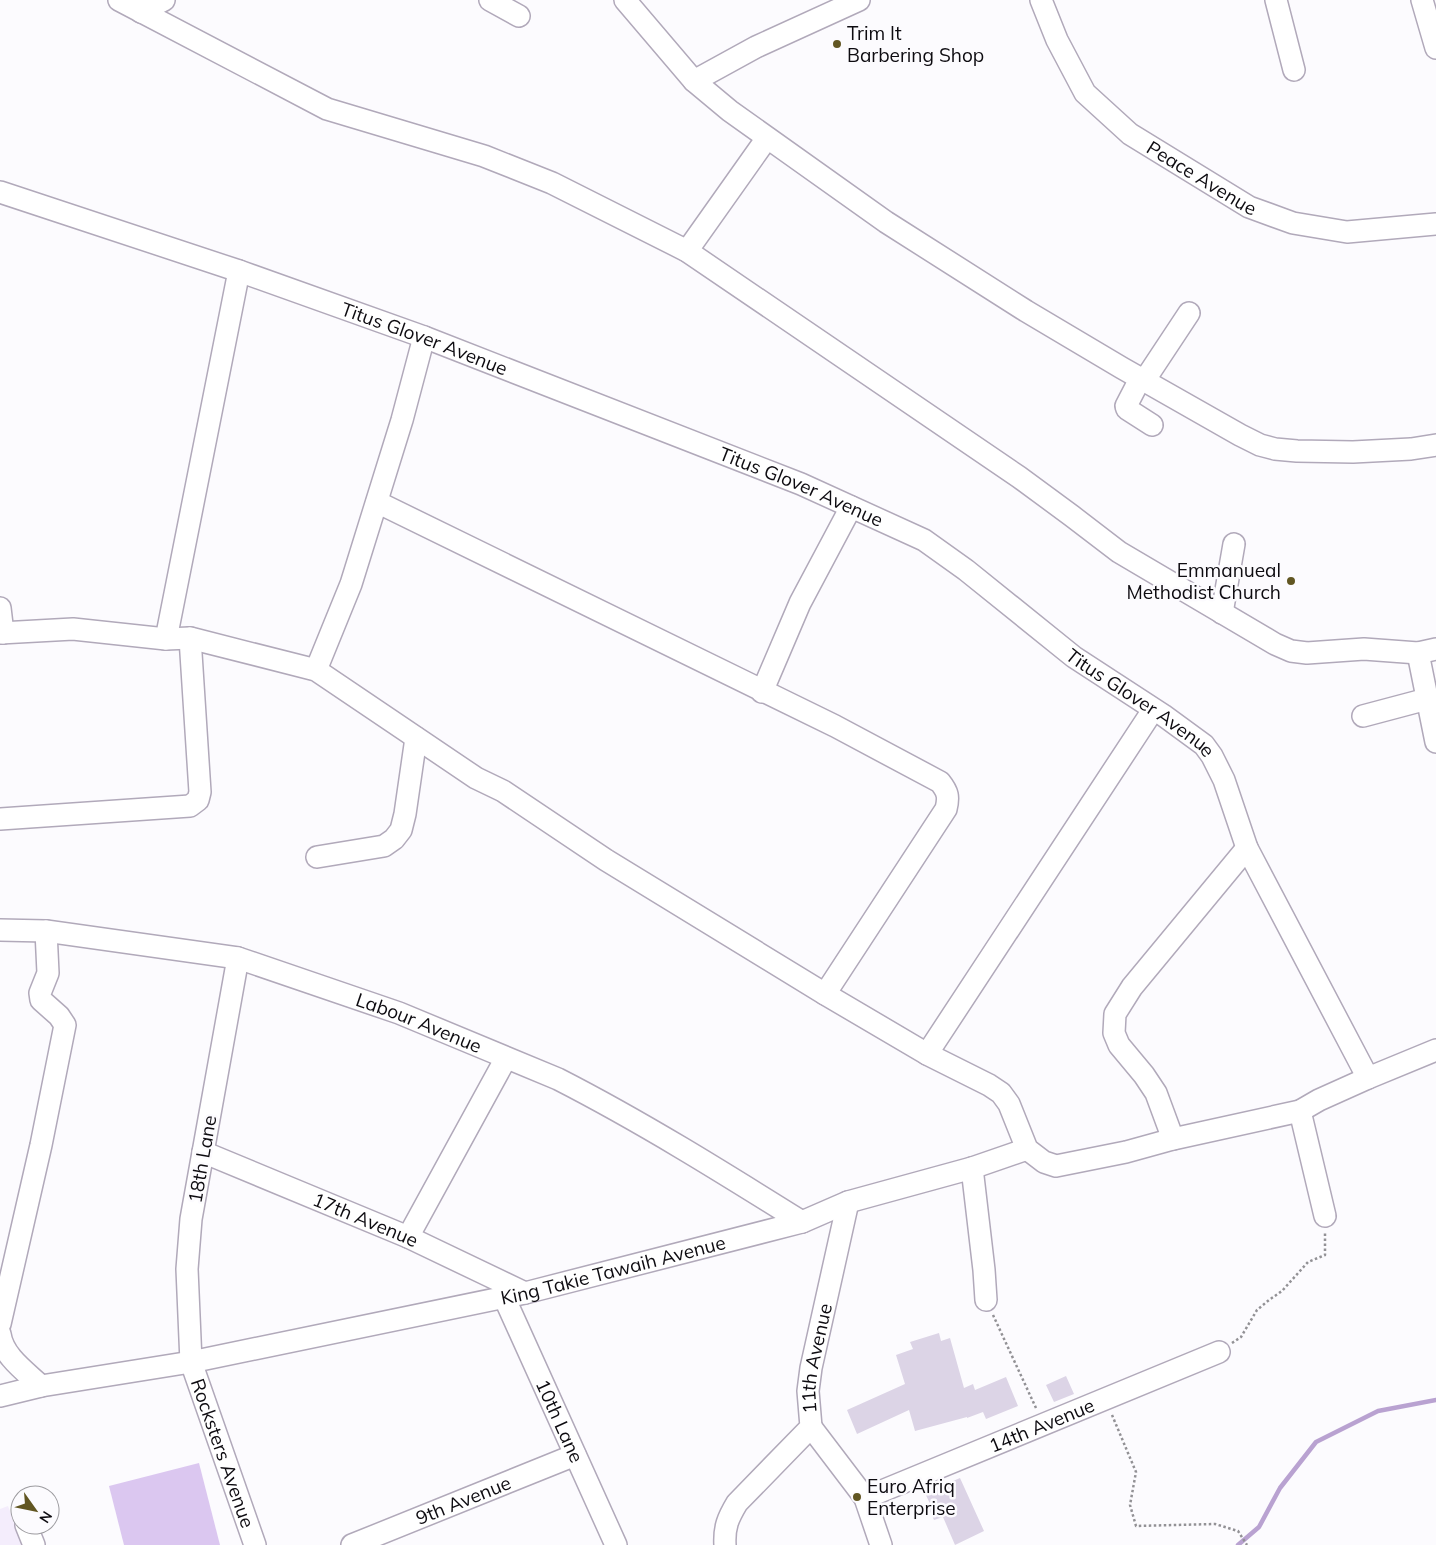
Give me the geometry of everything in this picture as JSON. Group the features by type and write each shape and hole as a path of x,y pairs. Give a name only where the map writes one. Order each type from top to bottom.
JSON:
{"street":[{"path":"119,0 327,109 484,156 552,183 687,251 1019,477 1119,552 1275,644 1306,653 1364,649 1427,651 1427,699 1436,742"},
{"path":"141,12 164,0"},
{"path":"490,0 519,16"},
{"path":"625,0 694,81 767,138 886,222 1026,311 1142,380 1240,435 1260,445 1275,449 1353,452 1412,449 1436,445"},
{"name":"Peace Avenue","path":"1041,0 1057,40 1085,93 1130,134 1248,207 1293,223 1347,232 1436,224"},
{"path":"1276,0 1294,70"},
{"path":"1422,0 1436,46"},
{"path":"694,81 756,47 850,2"},
{"path":"687,251 767,138"},
{"name":"Titus Glover Avenue","path":"2,199 239,271 424,338 792,480 924,540 966,570 1074,657 1204,745 1224,780 1247,848 1368,1078"},
{"path":"166,639 239,271"},
{"path":"1152,425 1127,409 1126,406 1189,313"},
{"path":"316,670 351,584 402,420 424,338"},
{"path":"377,502 762,692 835,726 940,782 946,790 948,798 946,809 826,994"},
{"path":"762,692 800,603 851,507"},
{"path":"1222,613 1234,544"},
{"path":"0,608 1,633 73,629 166,639 190,638 316,670 476,778 502,791 606,860 927,1054 1001,1093 1009,1104 1027,1149 1044,1162 1056,1166 1126,1152 1173,1139 1300,1111 1319,1100 1368,1078 1436,1050"},
{"path":"0,819 190,806 198,800 200,792 190,638"},
{"path":"1363,716 1427,699"},
{"path":"927,1054 1153,710"},
{"path":"317,857 384,846 394,839 401,830 405,814 416,738"},
{"path":"1173,1139 1156,1093 1144,1075 1118,1045 1114,1033 1115,1014 1132,987 1247,848"},
{"name":"Labour Avenue","path":"0,930 46,931 238,958 399,1013 558,1079 686,1150 802,1222"},
{"path":"0,1324 41,1145 65,1025 59,1016 41,1000 40,993 48,973 46,931"},
{"name":"18th Lane","path":"191,1362 187,1269 191,1219 238,958"},
{"path":"408,1237 506,1058"},
{"path":"1300,1111 1326,1216"},
{"name":"King Takie Tawaih Avenue","path":"0,1396 41,1386 191,1362 525,1293 802,1222 848,1202 972,1168 1027,1149"},
{"name":"17th Avenue","path":"203,1152 408,1237 525,1293"},
{"path":"972,1168 986,1300"},
{"name":"11th Avenue","path":"725,1545 724,1536 727,1518 737,1503 811,1427 808,1391 822,1314 848,1202"},
{"name":"10th Lane","path":"504,1297 616,1545"},
{"path":"0,1334 1,1342 6,1352 41,1386"},
{"name":"14th Avenue","path":"865,1498 1219,1352"},
{"name":"Rocksters Avenue","path":"191,1362 255,1545"},
{"path":"811,1427 865,1498 881,1545"},
{"name":"9th Avenue","path":"352,1545 575,1455"}],"path":[{"path":"1219,1352 1241,1337 1257,1310 1282,1291 1308,1262 1325,1255 1326,1216"},
{"path":"986,1300 1044,1424"},
{"path":"1104,1399 1136,1472 1130,1505 1136,1526 1215,1524 1238,1531 1247,1545"}],"shaded area":[{"path":"199,1463 220,1545 124,1545 109,1486"},
{"path":"8,1506 10,1511 10,1535 19,1535 23,1545 0,1545 0,1509"}],"building":[{"path":"939,1333 941,1341 950,1338 964,1388 973,1384 975,1390 1006,1377 1018,1406 986,1419 983,1412 915,1431 909,1410 857,1434 847,1410 905,1384 896,1355 913,1349 910,1342"},
{"path":"1066,1376 1074,1394 1054,1402 1046,1385"},
{"path":"960,1478 984,1531 955,1545 943,1517 934,1520 928,1507 931,1506 925,1493"}],"waterway":[{"path":"1238,1545 1259,1527 1280,1488 1316,1442 1378,1411 1436,1400"}],"place":[{"name":"Trim It Barbering Shop","path":"837,44"},
{"name":"Emmanueal Methodist Church","path":"1291,581"},
{"name":"Euro Afriq Enterprise","path":"857,1497"}]}
